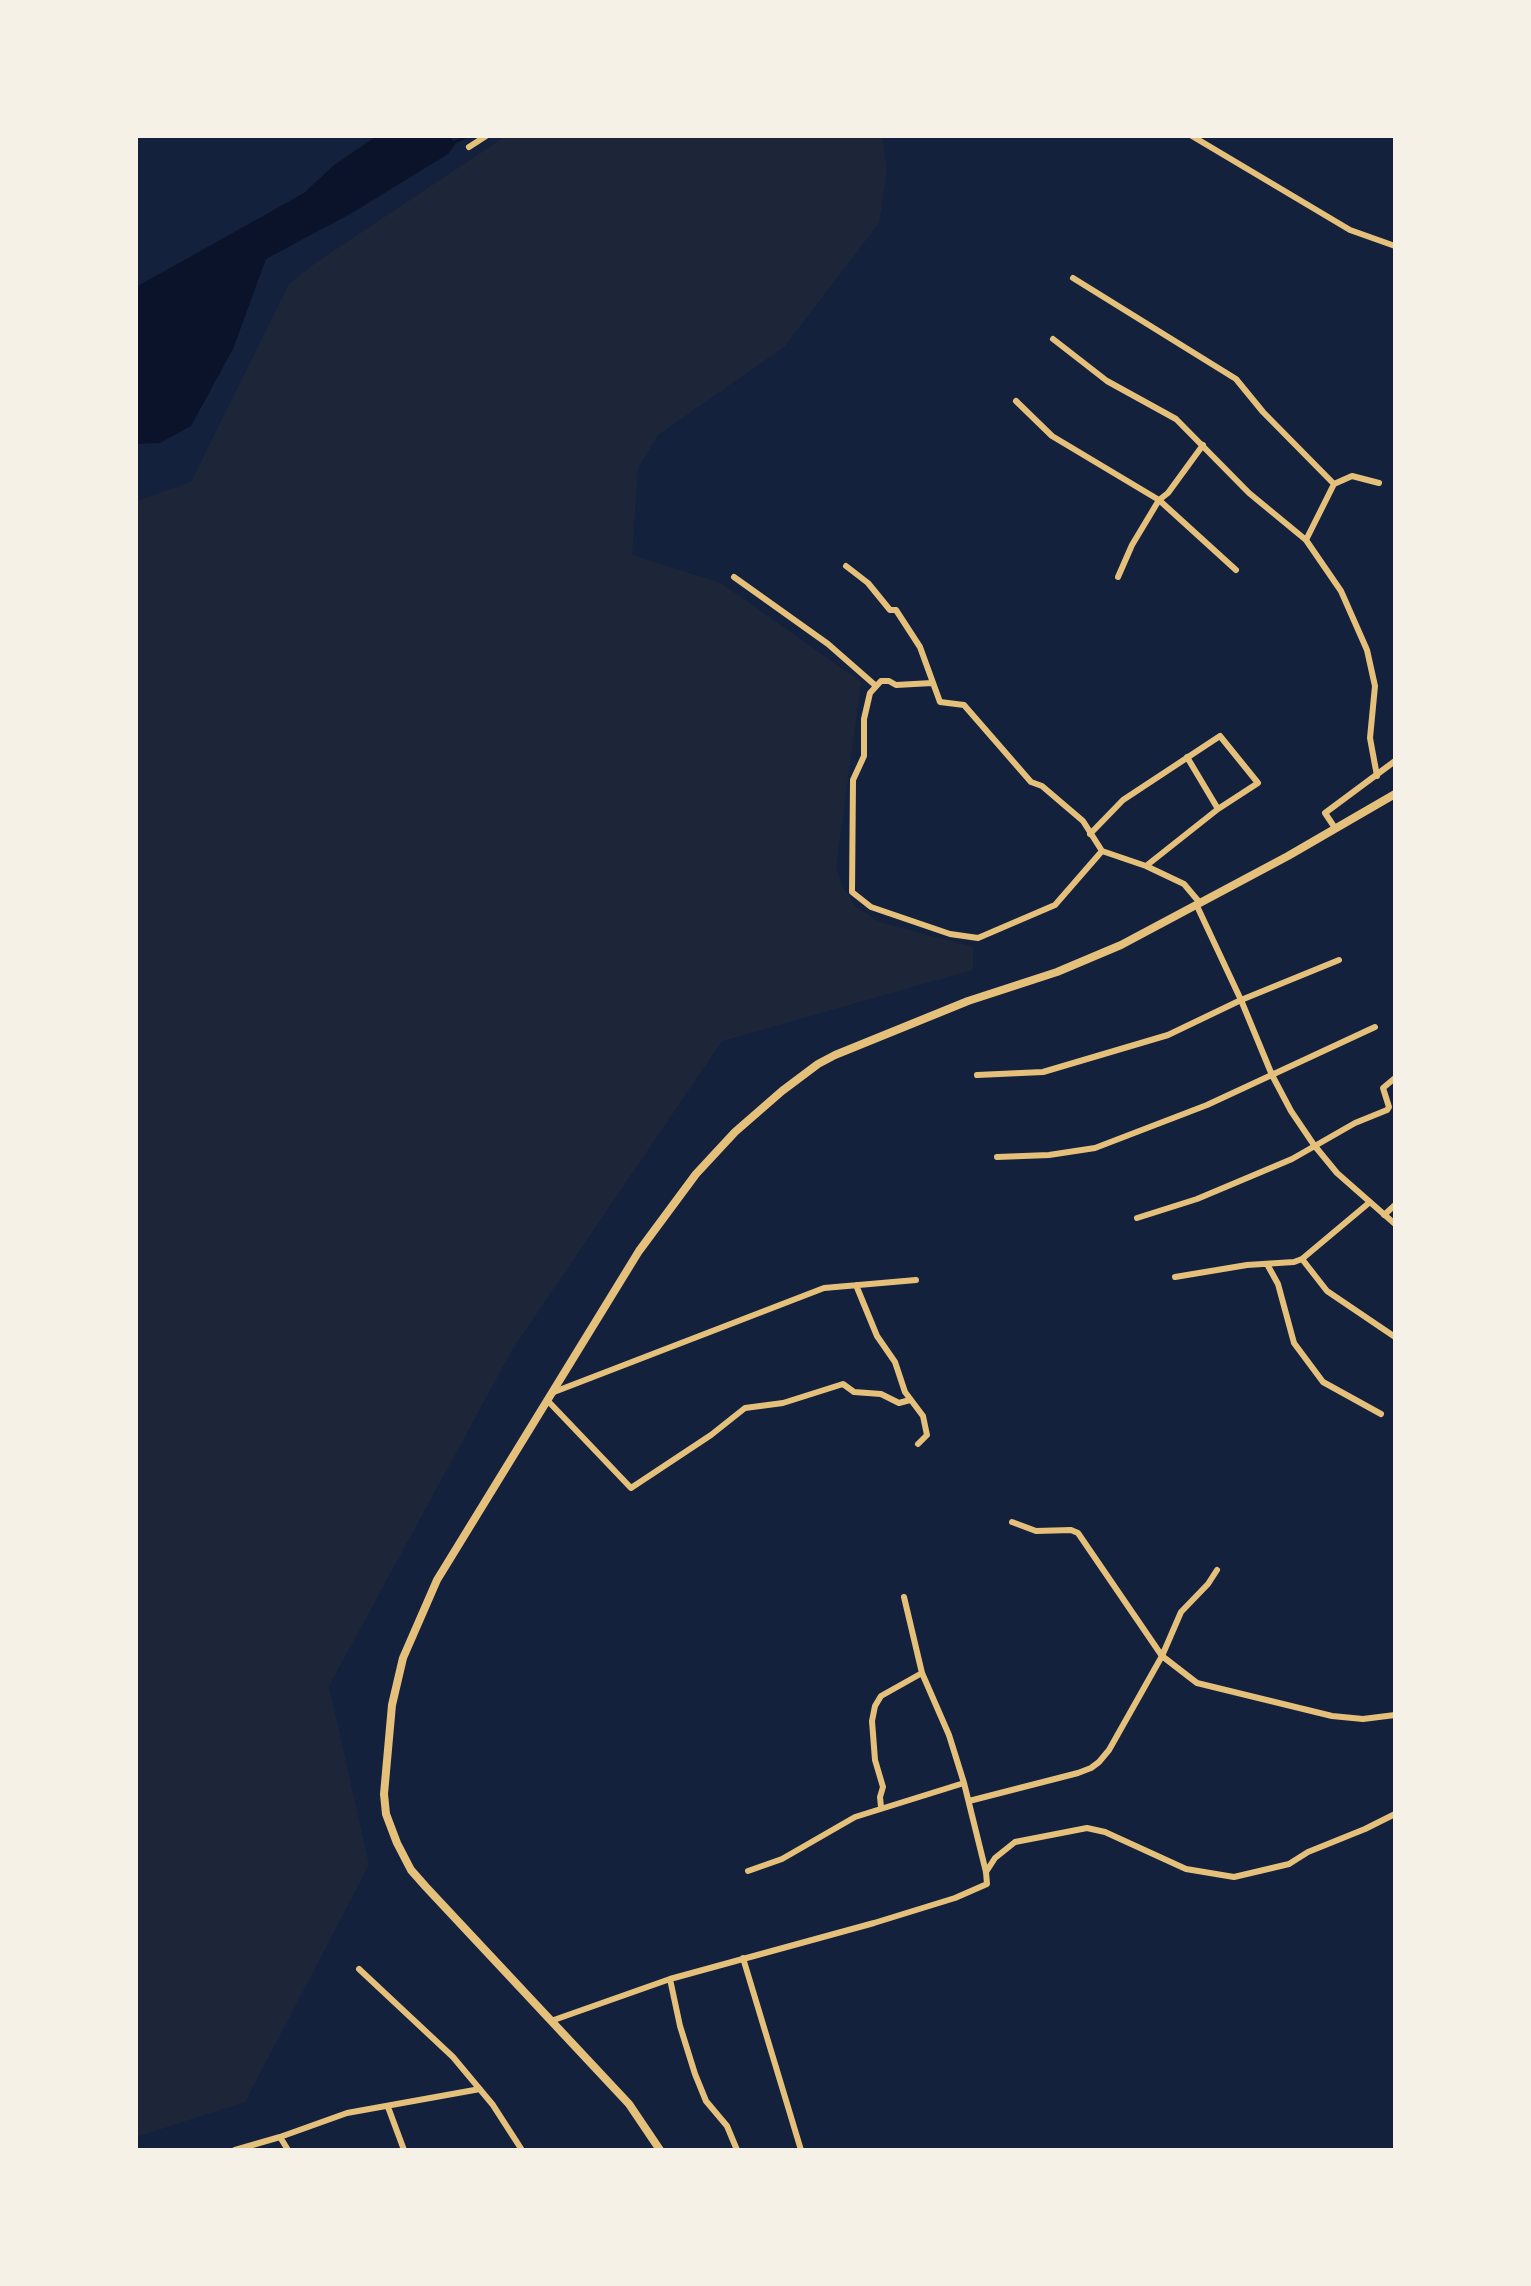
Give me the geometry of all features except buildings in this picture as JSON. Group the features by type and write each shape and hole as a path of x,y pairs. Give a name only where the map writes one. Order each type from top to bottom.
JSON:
{"street":[{"path":"469,147 486,136"},
{"path":"1192,136 1350,230 1395,246"},
{"path":"1073,278 1236,379 1263,412 1334,484"},
{"path":"1053,339 1107,381 1176,419 1249,493 1306,540 1341,591 1367,650 1375,686 1370,738 1377,776"},
{"path":"1016,401 1052,436 1159,500 1236,570"},
{"path":"1118,577 1124,559 1159,500 1168,493 1203,445"},
{"path":"1306,540 1334,484 1352,476 1379,483"},
{"path":"846,566 868,583 890,610 896,610 920,647 940,702 964,705 1031,782 1051,792 1080,819 1102,851 1146,866 1189,887 1291,1111 1337,1173 1395,1224"},
{"path":"734,577 828,644 876,686"},
{"path":"932,683 896,685 881,681 870,693 864,719 864,756 853,780 852,892 871,907 950,934 978,938 1055,905 1102,851"},
{"path":"1090,834 1123,800 1220,736 1258,783 1218,809 1146,866"},
{"path":"1187,757 1218,809"},
{"path":"1335,828 1325,813 1395,761"},
{"path":"660,2150 629,2104 411,1870 397,1843 384,1794 391,1718 403,1658 437,1580 639,1251 696,1174 735,1132 804,1074 835,1055 968,1001 1081,963 1198,905 1395,794"},
{"path":"977,1075 1034,1073 1122,1050 1168,1035 1241,1000 1339,960"},
{"path":"997,1157 1090,1150 1207,1105 1375,1027"},
{"path":"1137,1218 1197,1199 1292,1159 1355,1123 1388,1109 1383,1088 1395,1078"},
{"path":"1175,1277 1247,1265 1284,1265 1302,1259 1370,1202"},
{"path":"1384,1215 1395,1205"},
{"path":"1302,1259 1322,1286 1395,1337"},
{"path":"1267,1264 1278,1284 1294,1343 1323,1382 1381,1414"},
{"path":"554,1392 824,1288 916,1280"},
{"path":"856,1285 877,1336 895,1362 910,1400 922,1415 927,1434 918,1444"},
{"path":"548,1401 631,1488 745,1408 783,1403 843,1384 854,1392 881,1394 899,1403 910,1400"},
{"path":"1012,1522 1036,1531 1071,1530 1078,1533 1162,1656 1197,1683 1332,1716 1363,1719 1395,1715"},
{"path":"969,1801 1091,1768 1109,1750 1162,1656 1181,1612 1217,1570"},
{"path":"551,2021 670,1979 805,1943 955,1898 987,1884 964,1783 949,1735 922,1673 904,1597"},
{"path":"881,1807 883,1787 873,1741 875,1706 881,1696 922,1673"},
{"path":"748,1871 782,1859 855,1817 964,1783"},
{"path":"986,1872 995,1858 1015,1842 1087,1828 1105,1832 1192,1871 1234,1877 1289,1864 1316,1848 1395,1814"},
{"path":"743,1958 801,2150"},
{"path":"359,1969 453,2057 480,2089 522,2150"},
{"path":"670,1979 695,2074 706,2101 727,2126 737,2150"},
{"path":"235,2150 347,2113 480,2089"},
{"path":"388,2107 404,2150"},
{"path":"280,2137 288,2150"}],"shaded area":[{"path":"377,136 448,136 456,143 448,154 352,213 266,259 233,349 191,426 160,443 136,444 136,287 304,193 334,165"},
{"path":"506,136 882,136 887,171 879,223 784,347 658,435 638,468 632,555 721,583 861,682 836,868 843,887 855,906 879,922 973,947 973,970 722,1041 512,1350 329,1686 369,1865 245,2102 136,2137 136,501 191,482 289,284 314,264"}],"waterway":[{"path":"453,143 468,136"}]}
